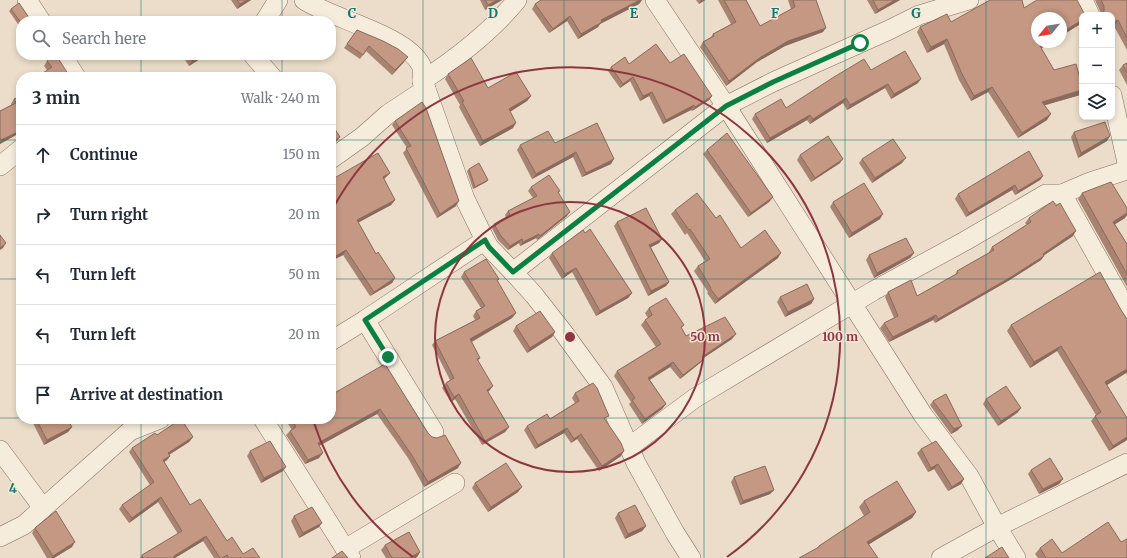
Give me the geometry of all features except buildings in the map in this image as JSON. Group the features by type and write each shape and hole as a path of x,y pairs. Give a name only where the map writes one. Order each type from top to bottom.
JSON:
{"street":[{"path":"28,0 38,16"},
{"path":"268,16 278,0"},
{"path":"304,0 314,7 376,32 396,42 412,54 420,65 423,73 424,84 465,199 485,240 489,247 534,295 603,387 636,463 675,533 691,558"},
{"path":"336,156 362,137 504,16 517,0"},
{"path":"655,0 726,106 923,415 969,476 1016,558"},
{"path":"1083,0 1089,12"},
{"path":"513,272 726,106 773,82 890,30 919,15 963,1"},
{"path":"65,60 73,72"},
{"path":"257,60 268,72"},
{"path":"1115,109 1127,163"},
{"path":"0,166 16,153"},
{"path":"629,447 696,398 873,291 1046,194 1062,194 1090,182 1127,170"},
{"path":"1062,194 1127,310"},
{"path":"336,338 485,240"},
{"path":"365,320 434,432"},
{"path":"0,537 24,525 130,431 148,424"},
{"path":"266,424 348,554 456,483"},
{"path":"0,450 43,508"},
{"path":"941,558 997,527 1127,463"}],"route":[{"path":"388,357 365,320 443,267 485,240 489,247 513,272 726,106 773,82 860,43"}]}
